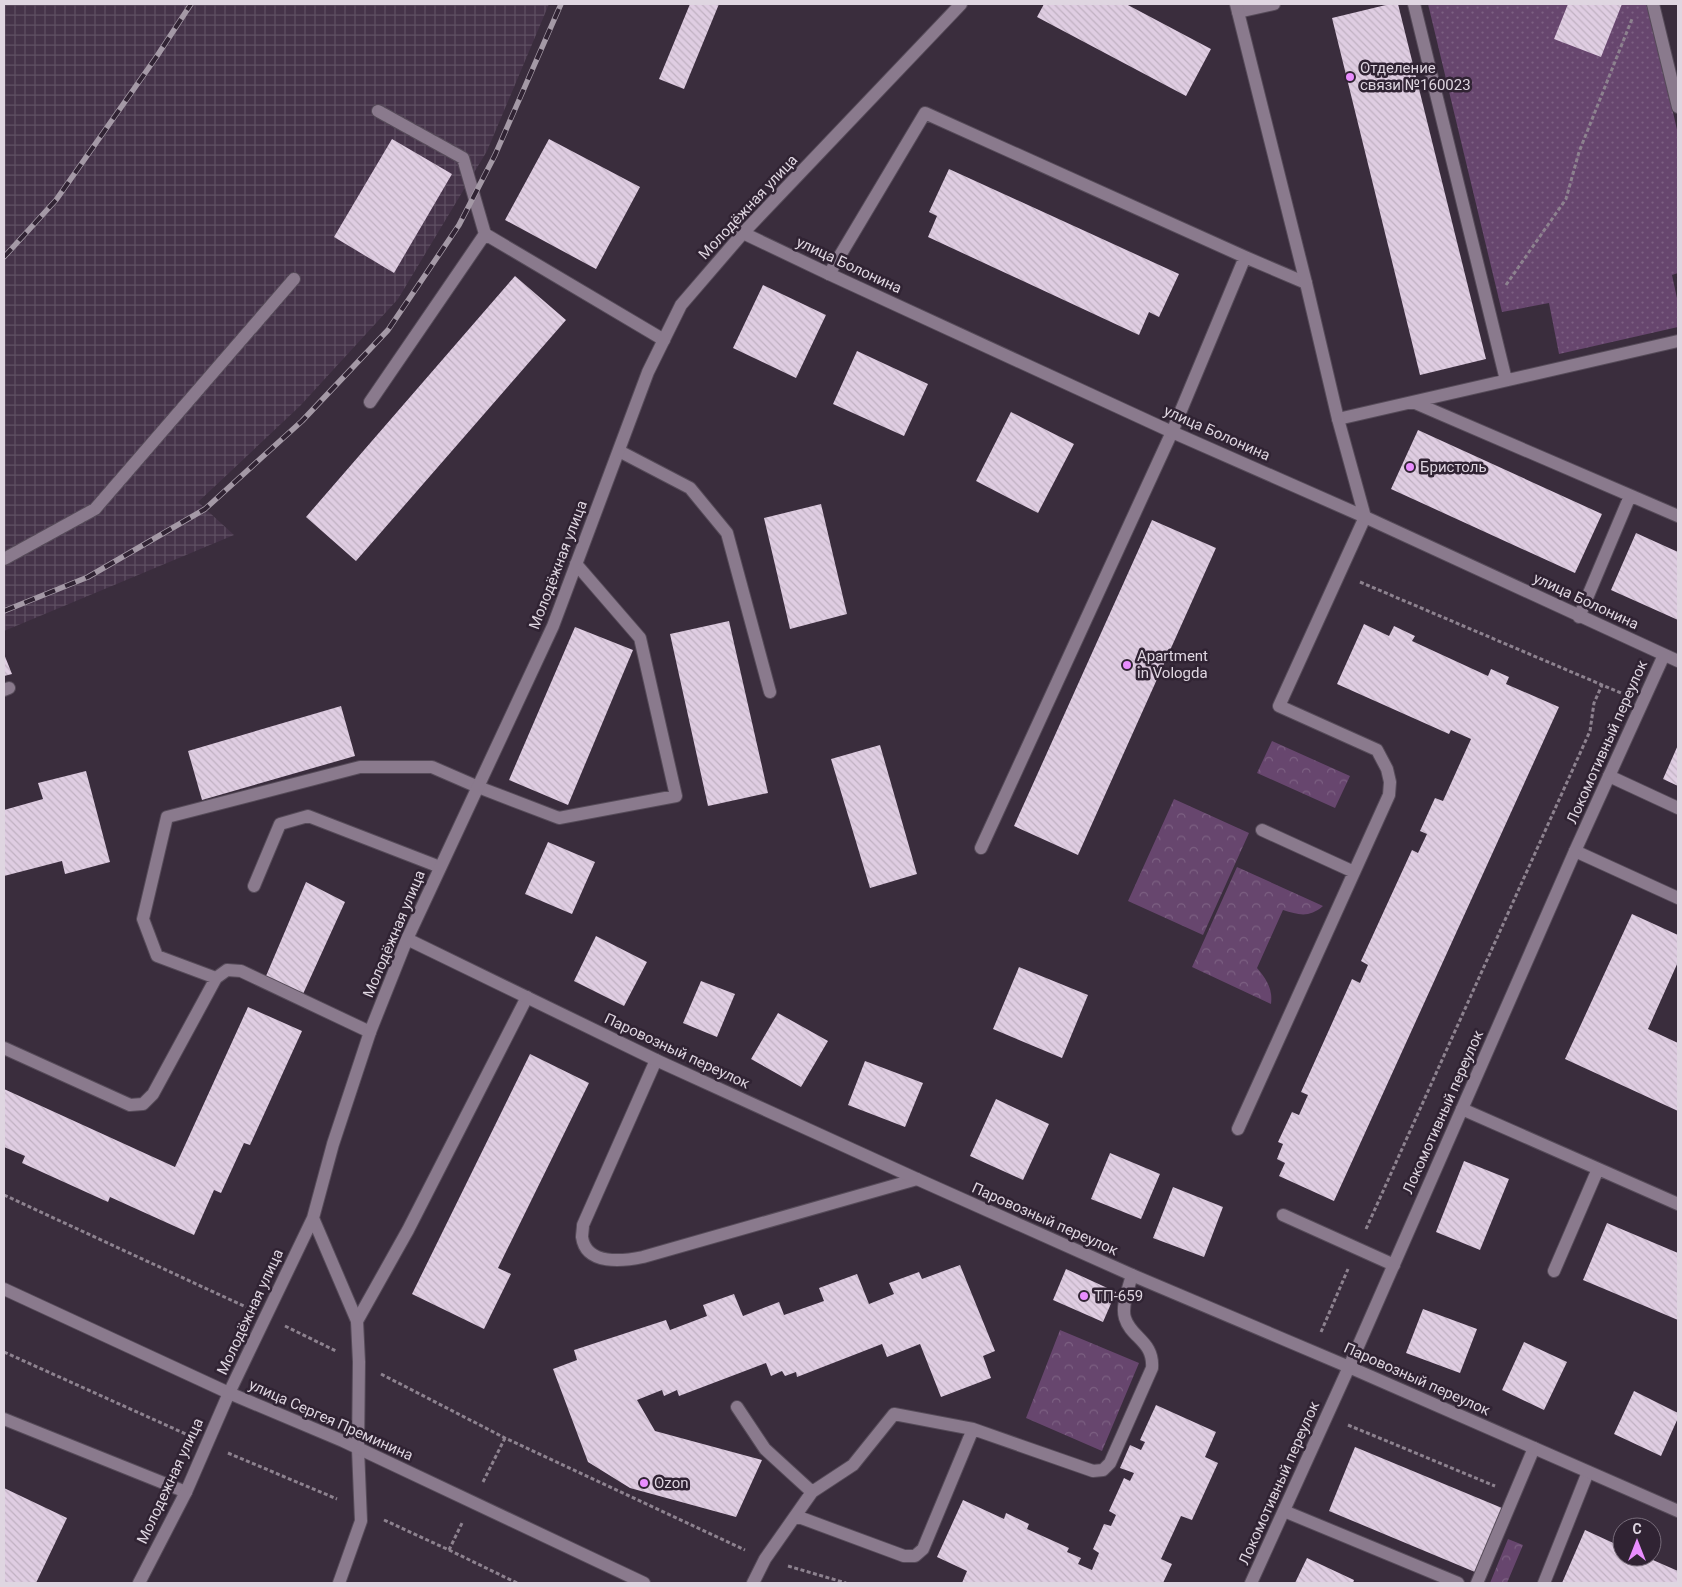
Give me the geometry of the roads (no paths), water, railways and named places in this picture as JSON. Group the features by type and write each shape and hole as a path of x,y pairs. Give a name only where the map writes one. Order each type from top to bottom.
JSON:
{"street":[{"name":"Молодёжная улица","path":"230,1392 313,1218 333,1144 370,1032 407,939 553,626 648,372 681,305 743,233 961,4"},
{"path":"1238,1129 1389,795 1390,782 1383,759 1377,750 1279,706 1365,517 1338,419 1237,8 1274,4"},
{"path":"1414,4 1506,380"},
{"path":"1654,4 1678,107"},
{"path":"378,110 463,158 485,234 664,340"},
{"path":"829,274 926,113 1306,283"},
{"name":"улица Болонина","path":"743,233 1172,432 1365,517 1678,661"},
{"path":"370,402 485,234"},
{"path":"981,848 1172,432 1245,257"},
{"path":"4,559 95,509 294,279"},
{"path":"1338,419 1678,341"},
{"path":"1414,402 1678,516"},
{"path":"618,451 690,488 727,533 770,692"},
{"path":"1579,617 1630,496"},
{"path":"216,978 157,956 143,919 167,817 360,767 432,767 559,818 676,796 640,638 576,564"},
{"name":"Локомотивный переулок","path":"1251,1583 1349,1367 1575,851 1664,655"},
{"path":"1609,776 1678,808"},
{"path":"254,886 280,824 308,816 440,868"},
{"path":"1262,830 1354,872"},
{"path":"1575,851 1678,898"},
{"name":"Паровозный переулок","path":"407,939 656,1060 917,1179 1132,1275 1312,1351 1678,1511"},
{"path":"4,1048 130,1105 143,1104 152,1094 216,978 227,970 241,971 370,1032"},
{"path":"357,1321 408,1230 527,997"},
{"path":"656,1060 583,1225 582,1238 587,1248 596,1256 622,1261 644,1257 917,1179"},
{"path":"1462,1109 1678,1204"},
{"path":"1554,1271 1598,1168"},
{"path":"1283,1215 1394,1265"},
{"path":"313,1218 357,1321 359,1362 358,1449 362,1509 361,1521 340,1583"},
{"path":"753,1583 765,1559 812,1492 853,1465 894,1414 973,1430 1093,1471 1103,1470 1110,1463 1152,1368 1150,1351 1124,1316 1132,1275"},
{"name":"улица Сергея Преминина","path":"4,1289 358,1449 644,1583"},
{"name":"Молодежная улица","path":"139,1583 186,1492 230,1392"},
{"path":"737,1407 765,1449 812,1492"},
{"path":"4,1419 186,1492"},
{"path":"796,1516 904,1556 915,1556 923,1549 973,1430"},
{"path":"1477,1583 1534,1448"},
{"path":"1544,1583 1588,1472"},
{"path":"1284,1511 1458,1583"}],"railway":[{"path":"4,257 56,200 191,4"},
{"path":"4,611 88,577 205,509 302,421 388,330 459,225 495,155 561,4"}],"place":[{"name":"Отделение связи №160023","path":"1350,77"},
{"name":"Бристоль","path":"1410,467"},
{"name":"Apartment in Vologda","path":"1127,665"},
{"name":"ТП-659","path":"1084,1296"},
{"name":"Ozon","path":"644,1483"}]}
